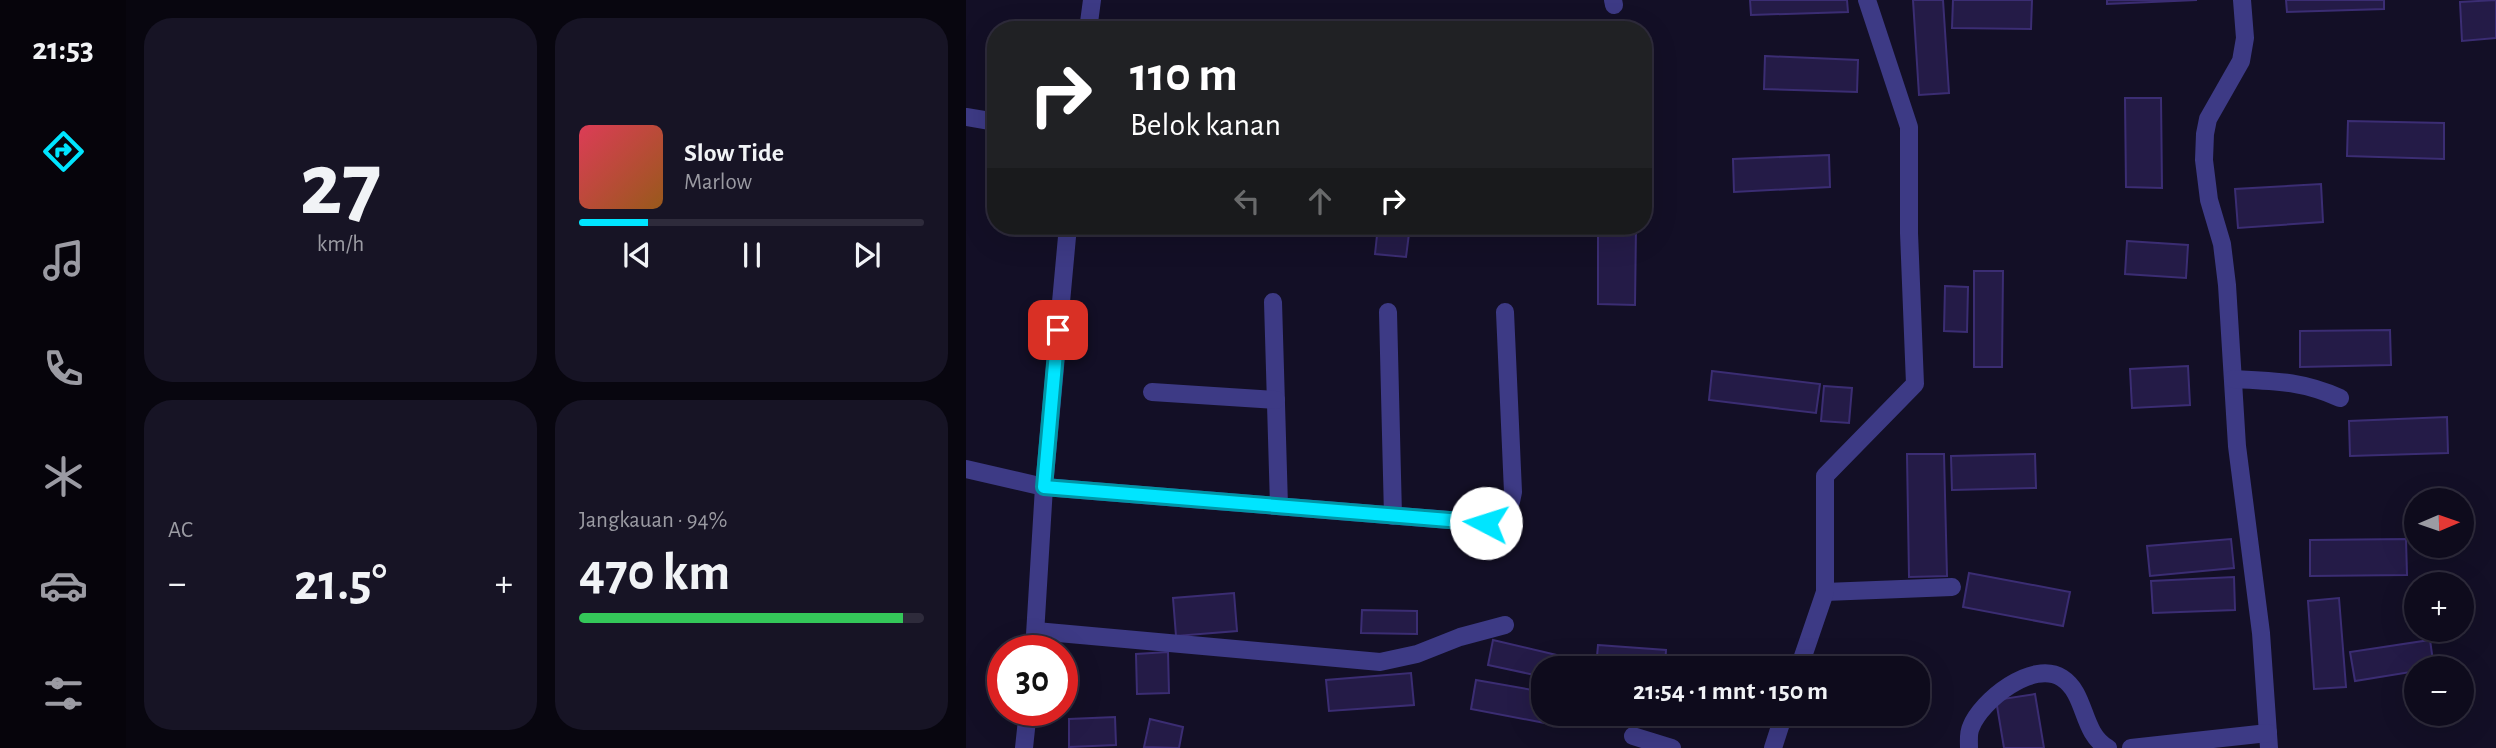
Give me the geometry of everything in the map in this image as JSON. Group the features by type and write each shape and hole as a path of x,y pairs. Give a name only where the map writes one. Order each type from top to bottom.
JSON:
{"street":[{"path":"1089,21 1092,0"},
{"path":"1803,656 1825,593 1825,476 1915,384 1909,233 1909,127 1867,0"},
{"path":"2131,748 2269,740 2260,633 2237,446 2227,285 2222,244 2209,200 2204,160 2204,134 2208,119 2241,61 2245,38 2242,0"},
{"path":"966,117 987,120"},
{"path":"1036,635 1044,487 1067,235"},
{"path":"1273,302 1279,506"},
{"path":"1388,312 1392,516"},
{"path":"966,469 1044,487 1392,516 1497,522 1506,516 1513,492 1505,312"},
{"path":"2233,379 2292,382 2315,387 2340,398"},
{"path":"1152,392 1276,400"},
{"path":"1825,593 1952,587"},
{"path":"1036,631 1380,662 1417,654 1460,637 1505,625"},
{"path":"1969,748 1969,729 1986,701 2025,677 2045,674 2063,678 2071,686 2093,736 2108,748"},
{"path":"1024,748 1026,726"},
{"path":"1773,748 1780,726"},
{"path":"1633,736 1672,748"}],"building":[{"path":"1750,0 1847,0 1848,12 1751,15"},
{"path":"1913,0 1943,0 1949,93 1919,95"},
{"path":"1953,0 2032,0 2031,29 1952,28"},
{"path":"2107,0 2197,0 2107,4"},
{"path":"2286,0 2384,0 2384,9 2287,12"},
{"path":"2496,0 2496,38 2462,41 2460,2"},
{"path":"1765,56 1858,60 1857,92 1764,89"},
{"path":"2125,98 2161,98 2162,188 2126,187"},
{"path":"2348,121 2444,123 2444,159 2347,156"},
{"path":"1829,155 1830,187 1734,192 1733,159"},
{"path":"2321,184 2323,222 2238,228 2235,189"},
{"path":"1377,235 1409,235 1406,257 1375,254"},
{"path":"1598,235 1636,235 1635,305 1598,304"},
{"path":"2127,241 2188,245 2186,278 2125,274"},
{"path":"1974,271 2003,271 2002,367 1974,367"},
{"path":"1945,286 1968,287 1967,332 1944,331"},
{"path":"2390,330 2391,365 2300,367 2300,331"},
{"path":"2188,366 2190,405 2132,408 2130,369"},
{"path":"1712,371 1820,384 1816,413 1709,400"},
{"path":"1824,386 1852,388 1849,423 1821,421"},
{"path":"2447,417 2448,453 2350,456 2349,421"},
{"path":"1907,454 1944,454 1947,576 1909,577"},
{"path":"2035,454 2036,488 1952,490 1951,456"},
{"path":"2231,539 2234,568 2150,576 2147,546"},
{"path":"2404,539 2407,572 2404,572 2404,575 2310,576 2310,540"},
{"path":"1969,573 2070,592 2063,626 1963,607"},
{"path":"2234,577 2235,610 2153,613 2151,581"},
{"path":"1234,593 1237,631 1176,636 1173,598"},
{"path":"2339,598 2346,687 2314,689 2308,601"},
{"path":"1362,610 1417,611 1417,634 1361,633"},
{"path":"1493,640 1561,656 1531,656 1531,674 1488,665"},
{"path":"2430,642 2432,656 2404,656 2404,673 2355,681 2350,652"},
{"path":"1598,645 1666,650 1666,656 1597,656"},
{"path":"1168,652 1169,693 1137,694 1136,654"},
{"path":"1411,673 1414,705 1329,711 1326,680"},
{"path":"1476,680 1531,690 1531,720 1471,709"},
{"path":"2035,694 2044,748 2004,748 1996,700"},
{"path":"1115,717 1116,745 1069,747 1069,726 1078,726 1078,719"},
{"path":"1150,719 1183,727 1179,748 1144,747"}],"route":[{"path":"1058,330 1044,487 1486,523"}]}
